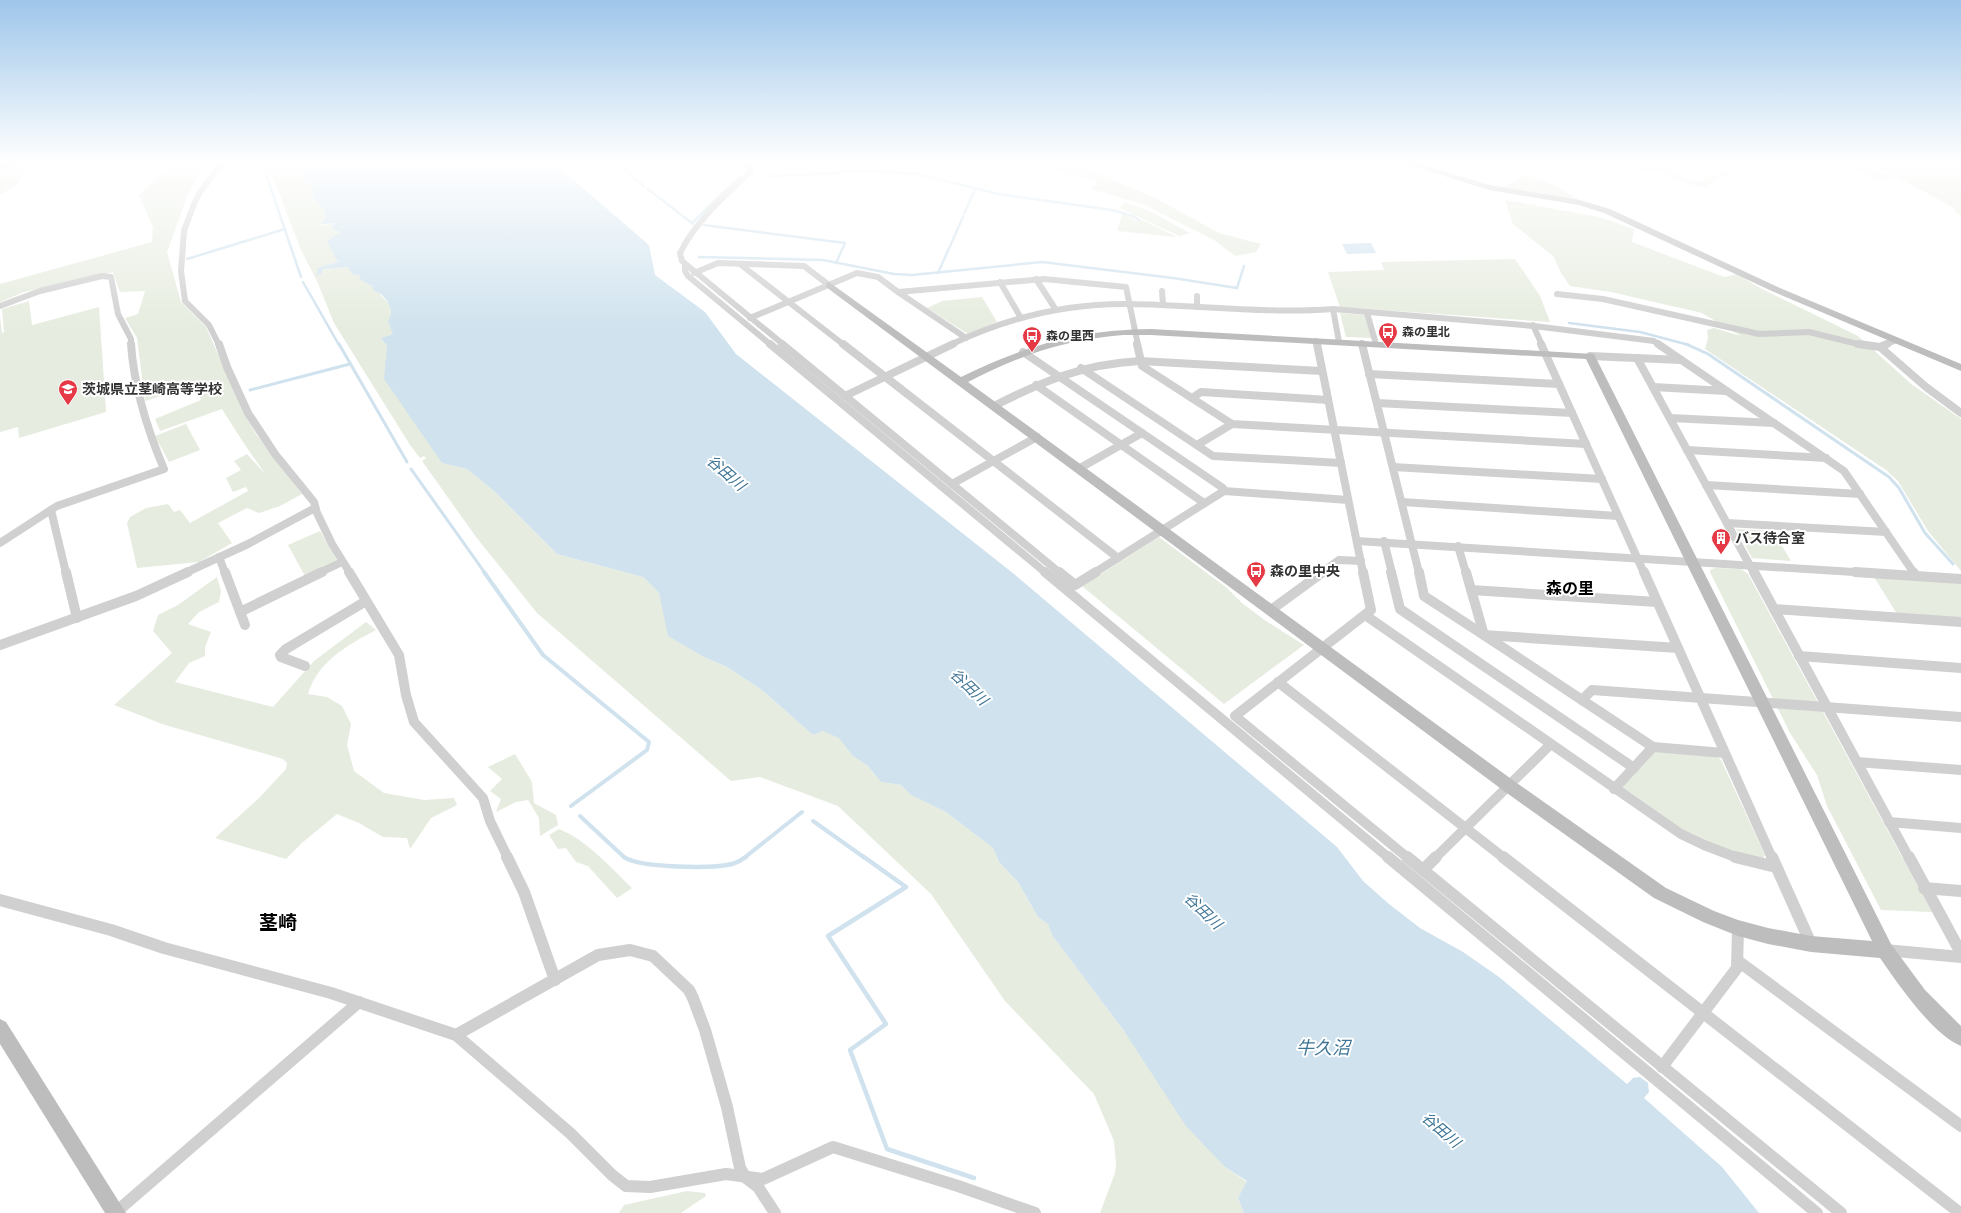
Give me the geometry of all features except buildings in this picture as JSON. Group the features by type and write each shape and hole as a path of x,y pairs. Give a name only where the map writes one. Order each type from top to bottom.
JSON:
{"street":[{"path":"189,218 184,231 181,271 183,295 189,307 209,325 216,336 227,367 248,413 260,433 314,502 315,508 342,562 399,656 406,695 414,722 465,780 483,798 490,821 524,892 555,980"},
{"path":"705,218 683,246 680,256 685,265 1075,585 1162,529 1224,492 1348,500"},
{"path":"1621,218 1777,290 1961,368"},
{"path":"694,273 718,263 804,266 960,382 1080,468 1509,786 1660,893 1682,906 1738,928 1790,941 1961,957"},
{"path":"740,264 1118,558"},
{"path":"685,265 685,271 688,276 1817,1213"},
{"path":"750,318 857,274 878,277 966,338"},
{"path":"0,306 40,291 102,276 111,277 118,314 131,339 132,371 150,437 164,469 90,494 51,510 7,540 0,543"},
{"path":"898,292 1036,279 1060,279 1126,287 1140,361 1143,367 1232,424 1586,444"},
{"path":"1036,279 1056,310"},
{"path":"1000,282 1021,318"},
{"path":"1162,291 1163,305"},
{"path":"1557,294 1603,298 1759,334 1809,332 1867,346 1880,347 1896,340"},
{"path":"1197,296 1197,307"},
{"path":"845,396 966,338 1021,318 1056,310 1105,305 1163,305 1294,312 1333,309 1367,313 1533,325 1654,341 1844,471 1916,576"},
{"path":"1333,309 1339,342"},
{"path":"1367,313 1376,344"},
{"path":"1533,325 1811,944"},
{"path":"960,382 1023,352 1047,344 1082,336 1134,332 1681,360"},
{"path":"1316,341 1371,610 1234,716 1841,1213"},
{"path":"1362,344 1424,596 1654,747 1724,753"},
{"path":"1880,347 1926,387 1961,413"},
{"path":"1023,352 1223,488 1224,492"},
{"path":"1590,356 1885,950 1913,990 1934,1013 1961,1037"},
{"path":"1637,358 1924,888 1961,953"},
{"path":"994,406 1057,375 1081,368 1117,362 1140,361 1322,371"},
{"path":"1081,368 1214,456 1342,463"},
{"path":"1369,374 1559,384"},
{"path":"1036,385 1204,503"},
{"path":"1653,387 1727,391"},
{"path":"1192,398 1201,392 1328,400"},
{"path":"1377,403 1572,413"},
{"path":"1670,418 1775,423"},
{"path":"1197,445 1232,424"},
{"path":"1080,468 1142,433"},
{"path":"952,484 1037,437"},
{"path":"1687,450 1826,458"},
{"path":"1393,467 1602,479"},
{"path":"1706,485 1860,494"},
{"path":"1402,502 1618,516"},
{"path":"0,645 136,596 219,557 315,508"},
{"path":"51,510 77,618"},
{"path":"1727,523 1886,532"},
{"path":"1357,541 1411,542 1961,579"},
{"path":"1384,541 1400,609 1634,768"},
{"path":"1458,546 1484,635"},
{"path":"219,557 245,625"},
{"path":"1271,610 1339,560 1361,561"},
{"path":"240,612 342,562"},
{"path":"1471,590 1657,602"},
{"path":"305,666 281,658 280,655 286,649 366,601"},
{"path":"1774,609 1961,622"},
{"path":"1366,615 1665,824 1697,843 1733,858 1776,867"},
{"path":"1484,635 1678,648"},
{"path":"1799,656 1961,668"},
{"path":"1278,682 1960,1213"},
{"path":"1582,700 1592,690 1961,717"},
{"path":"1423,870 1550,745"},
{"path":"1614,789 1654,747"},
{"path":"1857,762 1961,770"},
{"path":"1889,822 1961,828"},
{"path":"1924,888 1961,891"},
{"path":"0,900 111,930 164,948 359,1002 456,1035 570,1134 612,1175 626,1186 650,1186 726,1174 746,1178 763,1179 833,1147 958,1186 1035,1213"},
{"path":"1662,1067 1737,968 1738,928"},
{"path":"456,1035 598,956 630,950 653,956 682,982 693,998 705,1030 727,1107 738,1161 746,1178 758,1187 775,1213"},
{"path":"1738,961 1961,1126"},
{"path":"0,1028 116,1212 359,1002"}],"shaded area":[{"path":"149,218 180,218 167,252 181,302 206,327 244,413 256,434 302,494 280,506 259,513 247,508 218,523 232,543 199,562 137,568 127,523 130,517 146,508 168,504 174,512 180,510 190,523 248,491 246,487 233,492 226,478 241,470 234,461 247,454 266,475 222,409 160,431 155,419 201,400 196,385 145,401 137,338 125,318 138,314 145,291 120,292 113,272 24,292 0,302 0,284 152,242 153,227"},
{"path":"289,218 325,218 324,221 318,224 319,226 335,223 334,229 340,232 337,258 338,262 317,268 322,273 322,269 348,267 359,275 362,280 372,286 390,305 393,334 381,338 387,346 442,463 467,469 494,491 557,554 643,577 659,593 669,636 702,656 727,667 762,690 813,735 823,731 839,737 853,756 868,766 881,782 901,785 911,795 946,812 993,848 999,862 1018,882 1038,917 1048,924 1052,935 1225,1167 1247,1182 1238,1198 1244,1213 1100,1213 1115,1173 1116,1164 1114,1141 1094,1094 1005,1001 931,894 838,806 760,777 731,781 537,613 476,537 422,461 426,458 424,456 420,458 410,445 334,323 317,281 301,250"},
{"path":"1121,218 1131,218 1137,221 1142,220 1177,237 1117,231"},
{"path":"1140,218 1161,218 1190,233 1179,236"},
{"path":"1170,218 1191,218 1219,233 1261,244 1256,252 1235,256 1214,240"},
{"path":"1511,218 1601,218 1634,229 1632,242 1725,277 1737,274 1760,288 1858,336 1910,383 1961,419 1961,571 1928,531 1898,481 1886,470 1705,349 1708,338 1707,330 1714,328 1741,336 1702,313 1611,292 1570,286 1561,273 1554,257 1513,224"},
{"path":"1515,259 1540,296 1550,322 1340,307 1328,272 1384,270 1381,262"},
{"path":"982,297 997,322 968,334 927,308 942,301"},
{"path":"29,301 32,325 99,307 106,412 19,438 18,427 0,432 0,317 2,333 4,332 2,309"},
{"path":"1340,313 1365,315 1372,338 1346,337"},
{"path":"186,424 200,450 169,462 155,436"},
{"path":"1736,529 1773,531 1791,561 1752,558"},
{"path":"320,531 338,562 305,576 288,545"},
{"path":"1159,537 1227,588 1242,603 1266,621 1304,645 1224,704 1082,586"},
{"path":"1711,569 1741,569 1748,574 1932,912 1881,910 1827,806 1817,775 1790,733 1710,572"},
{"path":"217,577 221,591 219,602 199,612 188,624 211,632 205,647 205,656 189,663 175,682 273,707 314,661 366,622 376,630 355,641 326,663 312,683 308,694 327,697 342,706 351,724 347,745 354,771 384,793 424,800 454,798 457,805 431,818 410,849 407,838 383,837 359,823 337,814 303,842 286,859 215,838 259,798 286,769 287,763 283,759 162,724 114,705 172,653 153,631 158,615 178,605"},
{"path":"1874,577 1961,583 1961,618 1897,614"},
{"path":"1655,752 1717,757 1721,760 1765,855 1762,860 1736,854 1688,833 1621,788"},
{"path":"515,754 532,782 534,803 556,815 558,825 540,836 539,818 528,800 516,802 496,812 501,799 490,791 502,779 488,767"},
{"path":"559,829 580,840 589,847 632,888 617,898 588,866 576,862 566,848 558,849 549,835"},
{"path":"687,1191 705,1193 706,1196 681,1213 619,1213 624,1205"}],"water":[{"name":"牛久沼","path":"325,218 617,218 649,245 655,275 705,312 736,354 1014,574 1337,847 1363,881 1389,904 1420,928 1463,952 1499,977 1627,1084 1633,1078 1640,1077 1648,1083 1649,1092 1644,1098 1722,1167 1759,1213 1244,1213 1238,1198 1247,1181 1225,1167 1186,1126 1124,1031 1052,935 1048,924 1038,917 1018,882 999,862 993,848 946,812 911,795 901,785 881,782 868,766 853,756 839,738 823,731 813,735 762,690 727,667 702,656 668,636 659,593 643,577 557,554 494,491 467,469 442,463 384,379 387,346 381,338 393,334 388,321 391,313 386,299 374,291 372,286 361,280 359,275 352,274 348,267 322,269 322,273 315,276 318,273 317,268 338,262 327,241 340,232 332,229 334,223 317,225 324,221"},
{"path":"1371,243 1376,253 1347,254 1342,244"}],"waterway":[{"path":"281,218 285,229"},
{"path":"685,218 693,224"},
{"path":"692,223 698,218"},
{"path":"938,272 963,218"},
{"path":"1135,218 1139,220"},
{"path":"704,225 845,243 836,263"},
{"path":"187,259 285,229"},
{"path":"285,229 301,277"},
{"path":"699,257 823,260 836,263"},
{"path":"938,272 1042,262 1173,278 1237,288 1244,266"},
{"path":"836,263 894,274 912,275 938,272"},
{"path":"303,282 339,345"},
{"path":"1569,323 1640,332 1687,344"},
{"path":"339,344 407,462"},
{"path":"1687,344 1708,354 1889,477 1899,488 1925,533 1953,564"},
{"path":"250,390 350,364"},
{"path":"411,469 485,573"},
{"path":"484,572 543,655 649,742 647,750 571,806"},
{"path":"744,858 802,812"},
{"path":"580,816 625,858"},
{"path":"813,821 865,858"},
{"path":"624,857 632,861 645,863 693,867 722,866 738,862 746,857"},
{"path":"864,857 906,887 828,936 886,1024 850,1050 887,1149 974,1178"}],"place":[{"name":"森の里北","path":"1388,349"},
{"name":"森の里西","path":"1032,353"},
{"name":"茨城県立茎崎高等学校","path":"68,406"},
{"name":"バス待合室","path":"1721,555"},
{"name":"森の里中央","path":"1256,588"}],"district":[{"name":"森の里","path":"1570,588"},
{"name":"茎崎","path":"278,922"}],"water label":[{"name":"谷田川","path":"726,473"},
{"name":"谷田川","path":"969,687"},
{"name":"谷田川","path":"1203,911"},
{"name":"谷田川","path":"1441,1130"}]}
